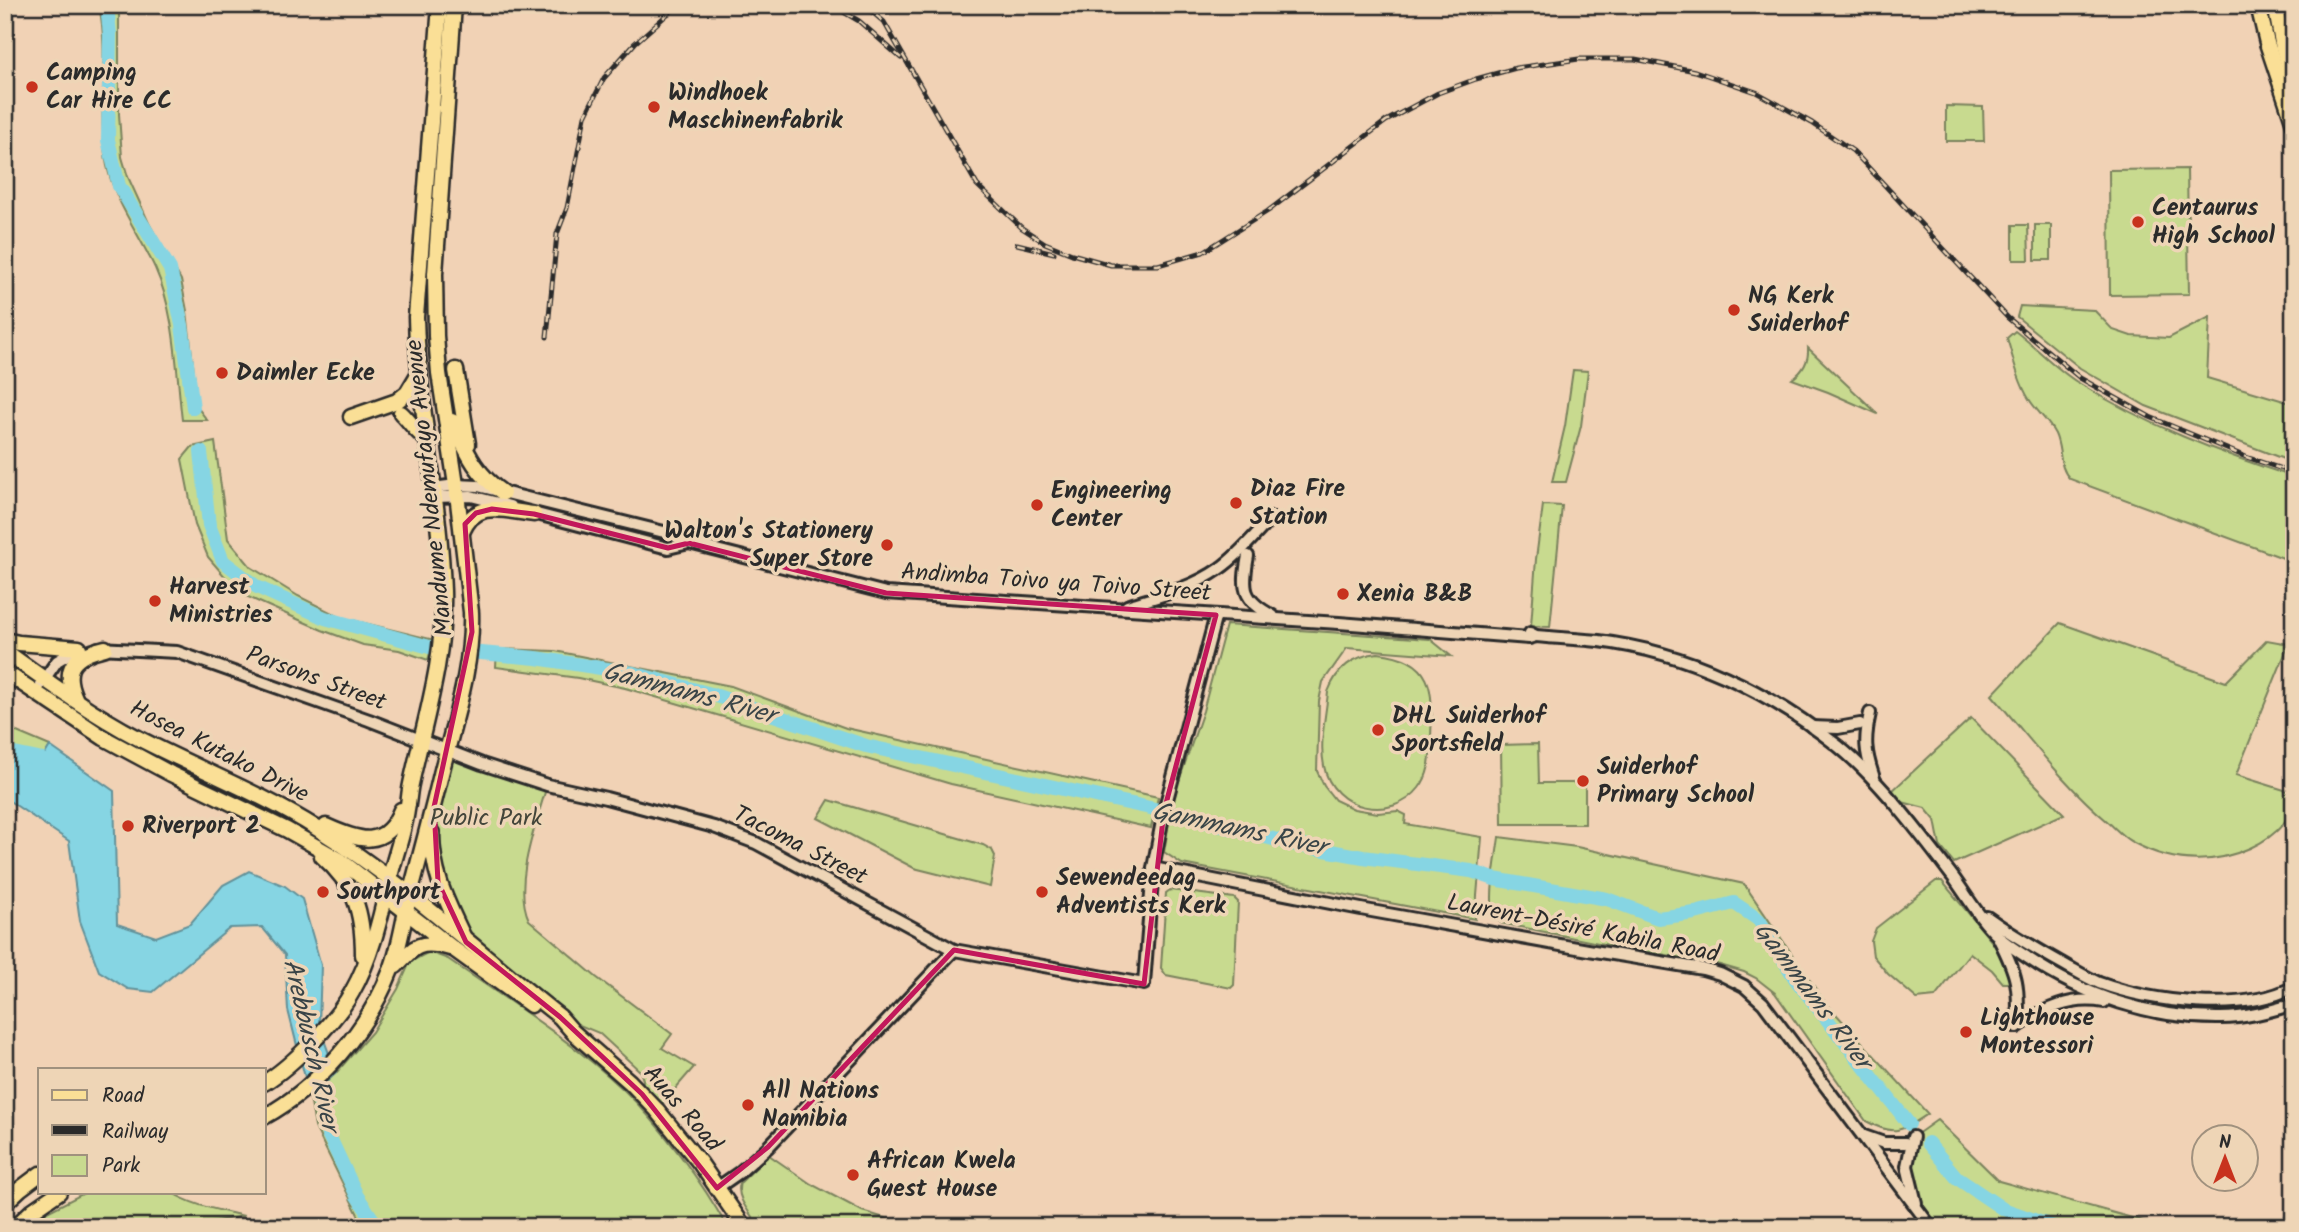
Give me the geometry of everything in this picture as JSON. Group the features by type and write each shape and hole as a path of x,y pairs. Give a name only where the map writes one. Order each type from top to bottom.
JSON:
{"main road":[{"name":"Mandume Ndemufayo Avenue","path":"266,1116 303,1090 334,1061 365,1018 391,972 433,807 438,665 442,638 442,584 413,296 440,5"},
{"name":"Mandume Ndemufayo Avenue","path":"266,1082 293,1062 352,993 386,895 407,812 410,786 434,745 467,665 472,632 457,490 439,373 435,274 454,5"},
{"path":"2259,5 2267,43 2294,124"},
{"path":"2275,5 2283,48 2294,82"},
{"path":"413,296 427,292 435,274"},
{"path":"456,370 470,458"},
{"path":"351,417 397,401 407,393 419,373"},
{"path":"424,409 432,400 439,373"},
{"path":"445,407 481,475 503,493"},
{"path":"401,413 418,433 427,439"},
{"path":"462,532 470,518 483,510 534,514"},
{"path":"5,640 79,648"},
{"path":"76,700 70,687 70,671 81,656 104,648"},
{"name":"Hosea Kutako Drive","path":"5,651 135,737 318,828 411,894"},
{"name":"Hosea Kutako Drive","path":"5,672 104,738 287,830 340,860 386,895"},
{"path":"236,785 351,837 362,839 382,835 395,825 410,786"},
{"path":"391,972 414,947 428,944 460,946 438,882 433,854 433,807"},
{"path":"287,830 332,865 348,885 359,908 363,931 362,970"},
{"name":"Auas Road","path":"411,894 460,946"},
{"name":"Auas Road","path":"386,895 460,946 555,1023 573,1032 630,1082 681,1137 744,1227"},
{"path":"5,1203 38,1176"},
{"path":"15,1227 56,1194"}],"street":[{"name":"Andimba Toivo ya Toivo Street","path":"433,492 478,486 672,534 689,543 886,593 1426,629 1499,637 1536,636 1618,644 1689,662 1738,682 1838,746 1876,783 1916,830 1998,937 2054,975 2113,1000 2151,1012 2191,1017 2263,1014 2294,1004"},
{"name":"Andimba Toivo ya Toivo Street","path":"457,490 534,514 668,548 689,543"},
{"path":"1117,608 1174,592 1218,569 1271,518"},
{"path":"1248,556 1244,578 1247,597 1260,609 1279,619"},
{"path":"1153,868 1169,788 1216,615"},
{"name":"Parsons Street","path":"79,648 177,652 434,745"},
{"path":"35,693 57,661 79,648"},
{"path":"1870,713 1866,752 1876,783"},
{"path":"1810,726 1831,729 1860,724"},
{"name":"Tacoma Street","path":"434,745 547,785 697,821 756,843 954,950 1143,984 1153,868"},
{"name":"Laurent-Désiré Kabila Road","path":"1153,868 1381,913 1720,974 1744,986 1763,1003 1931,1227"},
{"name":"Andimba Toivo ya Toivo Street","path":"1977,909 2031,947 2097,982 2138,994 2172,1000 2227,1002 2260,999 2294,987"},
{"path":"1998,937 2014,968 2017,981 2020,996 2017,1027 2038,1013 2077,1000 2094,1000 2151,1012"},
{"path":"718,1188 768,1147 954,950"},
{"path":"1864,1136 1888,1144 1909,1140 1907,1166 1918,1211"}],"highlighted area":[{"path":"492,509 534,514 668,548 689,543 886,593 1216,615 1164,811 1144,984 954,950 768,1147 717,1188 642,1094 560,1017 466,942 438,882 434,807 472,632 465,524 476,513"}],"green space":[{"path":"99,5 117,5 119,9 119,114 122,157 149,223 181,280 198,408 207,420 182,420 174,342 162,286 149,255 121,205 107,166"},
{"path":"1946,106 1983,107 1984,141 1946,141"},
{"path":"2187,169 2189,294 2110,295 2109,170"},
{"path":"2013,225 2028,225 2029,260 2013,260"},
{"path":"2035,225 2051,225 2051,260 2035,260"},
{"path":"2020,306 2094,310 2113,330 2131,336 2169,338 2210,317 2207,378 2294,404 2294,463 2146,406 2080,368 2017,317"},
{"path":"2015,331 2069,376 2102,397 2155,424 2210,447 2294,477 2294,562 2070,479 2064,469 2055,434 2029,399 2019,377 2007,338"},
{"path":"1808,348 1878,414 1792,379 1804,366"},
{"path":"1573,370 1588,371 1581,426 1566,482 1552,482 1565,426"},
{"path":"215,442 228,539 251,567 298,596 340,617 434,640 428,660 399,650 363,645 239,593 208,557 195,525 182,459 192,447"},
{"path":"1543,505 1562,506 1550,627 1531,626"},
{"path":"2060,623 2226,682 2267,640 2289,644 2236,775 2294,793 2290,811 2281,826 2259,844 2235,854 2191,860 2161,854 2132,842 2091,807 1992,695"},
{"path":"1226,625 1430,639 1451,656 1347,648 1323,682 1319,701 1317,771 1335,800 1354,809 1378,813 1398,811 1406,815 1405,824 1482,837 1475,919 1182,864 1164,852 1173,798 1203,711"},
{"path":"497,649 555,651 731,686 846,728 1158,797 1151,828 951,784 625,688 578,678 496,667"},
{"name":"DHL Suiderhof Sportsfield","path":"1378,653 1397,656 1411,662 1420,670 1427,680 1432,705 1430,757 1423,782 1407,799 1394,806 1379,808 1350,802 1338,793 1329,781 1322,748 1328,692 1336,676 1354,660"},
{"path":"1971,718 2064,814 1954,863 1940,846 1935,820 1925,808 1902,802 1892,791"},
{"path":"5,727 50,746 43,760 5,752"},
{"path":"1538,744 1539,783 1585,783 1585,824 1502,824 1501,745"},
{"name":"Public Park","path":"447,750 547,785 532,834 525,871 524,905 529,920 596,977 672,1034 662,1048 694,1067 657,1110 642,1094 643,1080 640,1071 599,1033 560,1017 466,942 444,883 434,807"},
{"path":"829,800 983,845 992,850 995,856 990,887 914,868 818,818"},
{"path":"1499,837 1577,847 1744,884 1824,1001 1928,1114 1898,1130 1884,1129 1866,1121 1775,993 1744,972 1713,963 1501,923 1492,906"},
{"path":"1936,881 1942,881 1997,948 2011,983 2003,983 1992,970 1970,953 1935,997 1917,999 1888,974 1873,956 1871,941 1876,928"},
{"path":"1170,890 1234,898 1238,902 1234,985 1231,988 1166,975 1161,968 1166,893"},
{"path":"429,952 448,959 538,1021 624,1090 680,1155 727,1227 364,1227 315,1127 310,1097 336,1073 372,1032 398,989 410,962"},
{"path":"1937,1120 1999,1181 2154,1224 2259,1227 1940,1227 1919,1200 1909,1181 1913,1137"},
{"path":"769,1155 811,1184 862,1211 910,1226 759,1227 745,1206 739,1189 740,1183"},
{"path":"82,1194 174,1194 197,1204 244,1216 184,1227 27,1227 45,1213"}],"water":[{"path":"50,746 114,791 117,924 156,937 190,924 223,885 249,871 285,886 302,899 321,965 319,1026 336,1073 310,1097 288,1010 285,955 262,927 230,928 153,992 128,989 99,971 80,921 69,841 5,798 5,752 42,759"}],"waterway":[{"name":"Gammams River","path":"107,5 110,35 108,140 119,186 170,269 182,325 193,408"},
{"name":"Gammams River","path":"201,452 209,525 223,561 257,587 325,618 433,648"},
{"name":"Gammams River","path":"470,652 536,658 633,673 711,694 866,746 1164,811 1297,845 1363,857 1471,871 1494,879 1607,899 1658,918 1695,913 1734,903 1759,920 1796,980 1909,1124"},
{"name":"Arebbusch River","path":"5,752 43,760 50,767"},
{"name":"Arebbusch River","path":"313,1071 325,1127 357,1196 378,1227"},
{"name":"Gammams River","path":"1928,1143 1957,1178 2003,1209 2054,1227"}],"railway":[{"path":"547,337 557,234 567,208 585,116 604,78 635,43 671,11 685,5"},
{"path":"832,5 859,21 901,58"},
{"path":"864,5 884,22 977,185 1022,228 1045,243 1111,265 1158,265 1203,252 1268,211 1386,121 1438,93 1476,79 1516,68 1579,59 1635,59 1695,71 1756,92 1812,123 1853,151 2008,318 2080,378 2150,417 2246,457 2294,473"},
{"path":"1017,244 1054,253"}],"place":[{"name":"Camping Car Hire CC","path":"32,87"},
{"name":"Windhoek Maschinenfabrik","path":"654,107"},
{"name":"Centaurus High School","path":"2138,222"},
{"name":"NG Kerk Suiderhof","path":"1734,310"},
{"name":"Daimler Ecke","path":"222,373"},
{"name":"Diaz Fire Station","path":"1236,503"},
{"name":"Engineering Center","path":"1037,505"},
{"name":"Walton's Stationery Super Store","path":"887,545"},
{"name":"Xenia B&B","path":"1343,594"},
{"name":"Harvest Ministries","path":"155,601"},
{"name":"DHL Suiderhof Sportsfield","path":"1378,730"},
{"name":"Suiderhof Primary School","path":"1583,781"},
{"name":"Riverport 2","path":"128,826"},
{"name":"Southport","path":"323,892"},
{"name":"Sewendeedag Adventists Kerk","path":"1042,892"},
{"name":"Lighthouse Montessori","path":"1966,1032"},
{"name":"All Nations Namibia","path":"748,1105"},
{"name":"African Kwela Guest House","path":"853,1175"}]}
